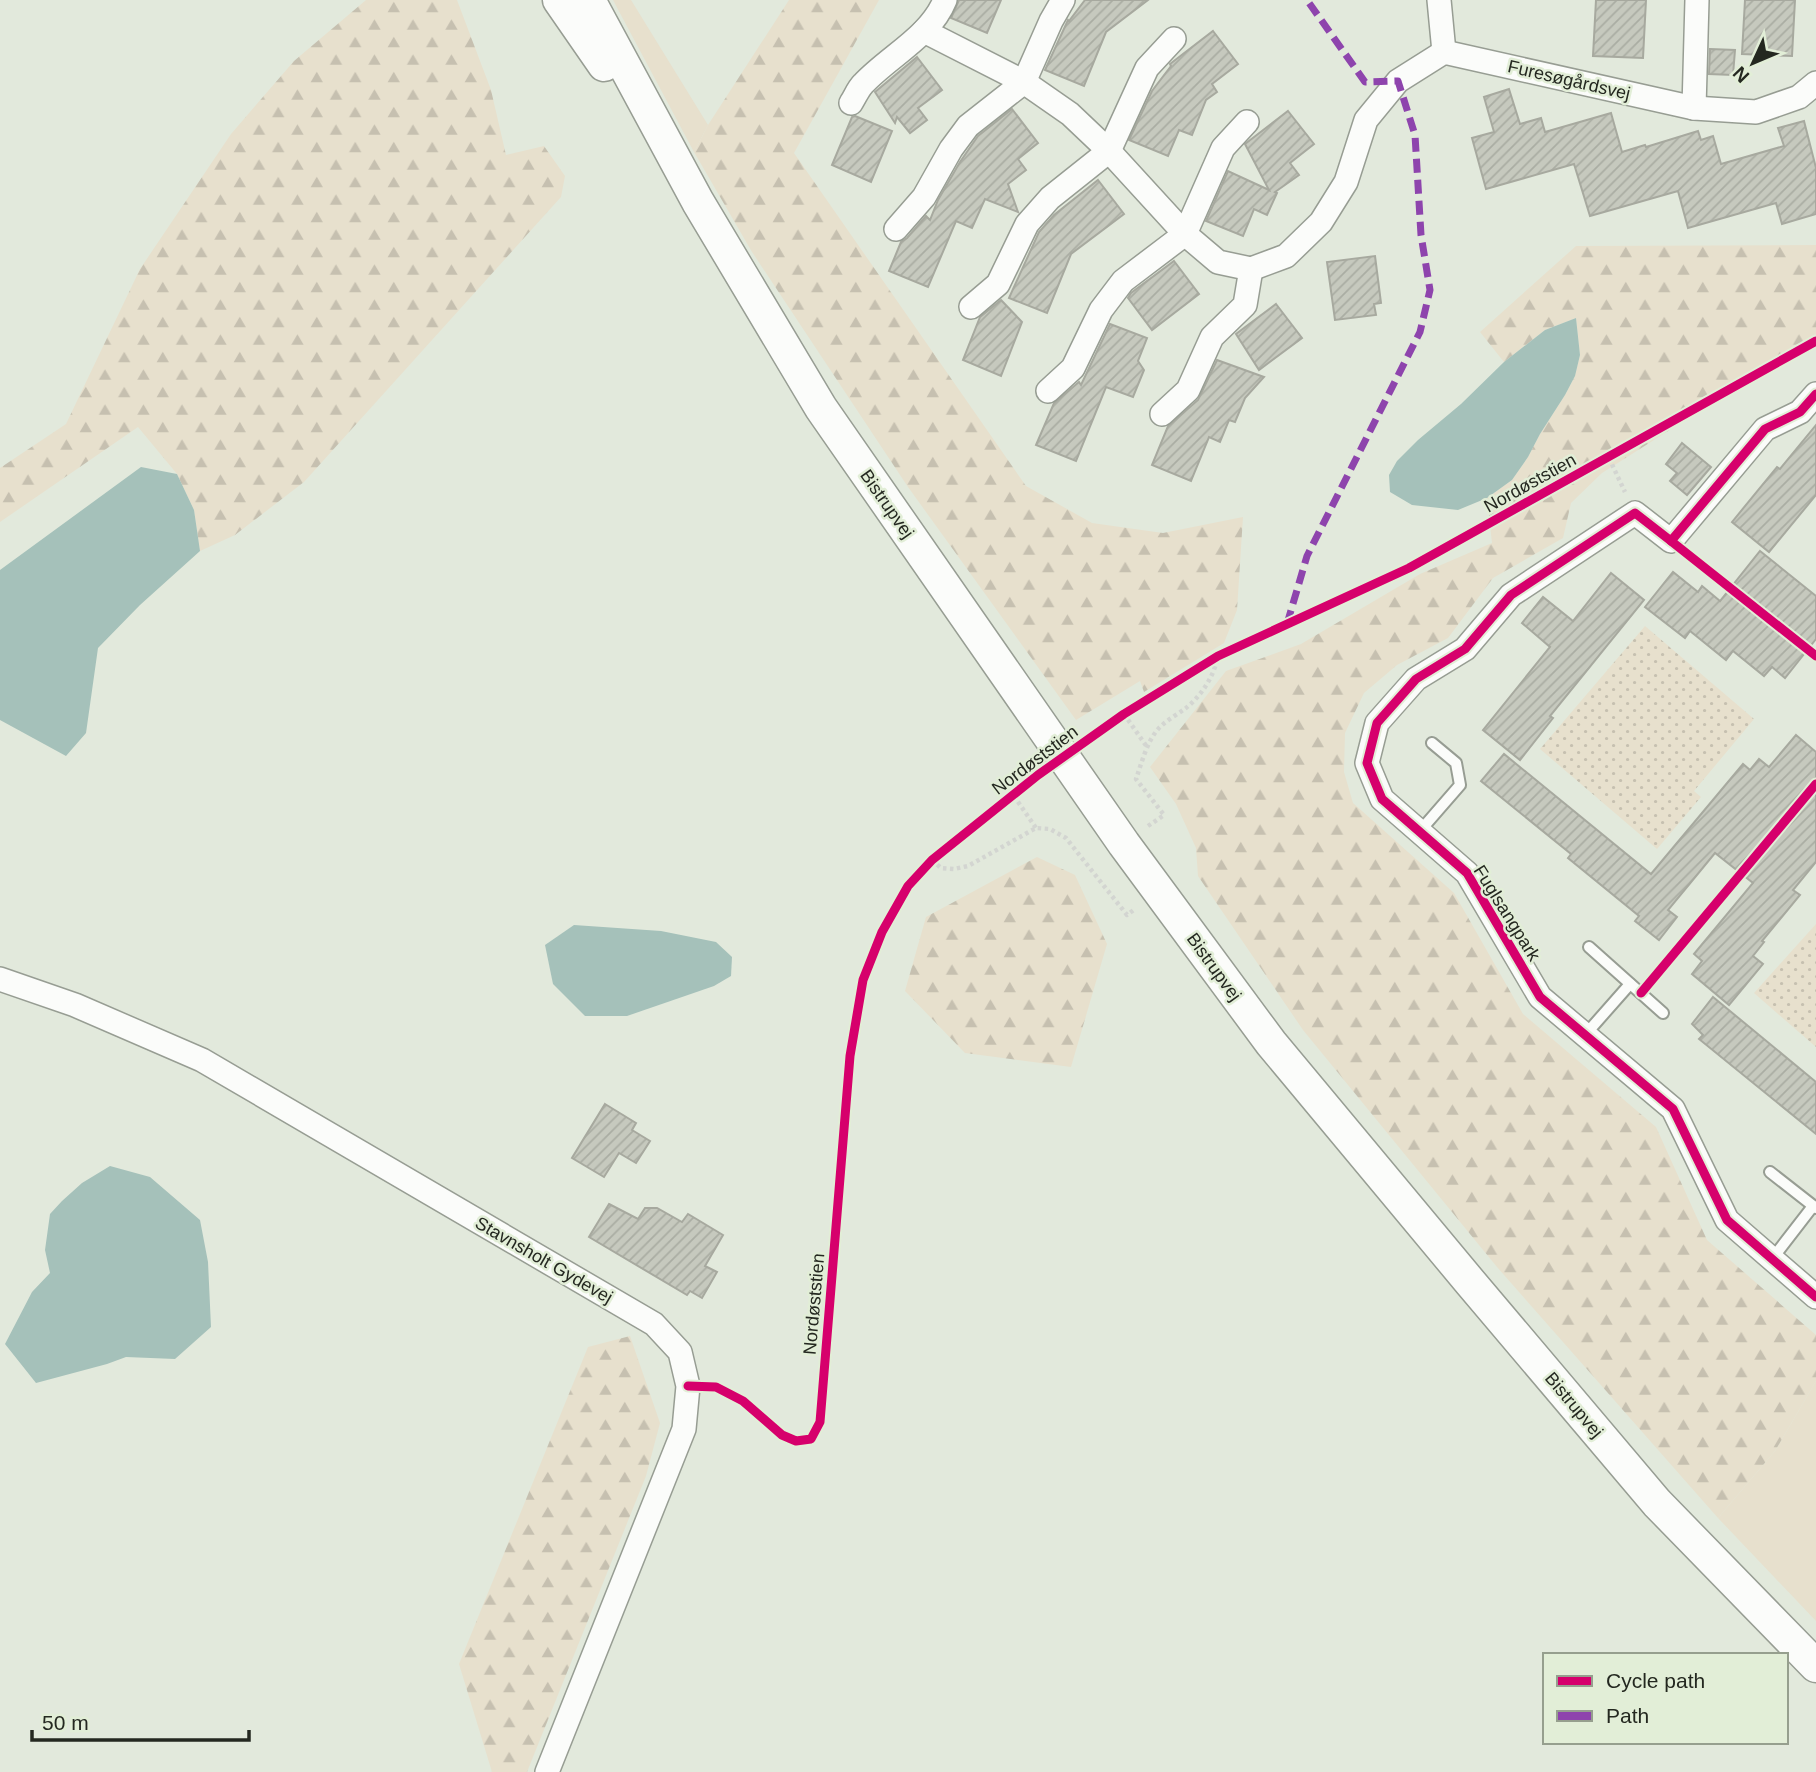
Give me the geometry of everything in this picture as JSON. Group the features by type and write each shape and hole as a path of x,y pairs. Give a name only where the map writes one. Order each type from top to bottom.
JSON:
{"main road":[{"name":"Bistrupvej","path":"559,0 698,202"},
{"name":"Bistrupvej","path":"589,0 698,202 821,408 1159,892 1271,1043 1648,1492 1816,1666"}],"street":[{"path":"851,103 863,84 924,31 941,9 944,0"},
{"path":"896,229 924,197 951,149 968,127 1024,82 1063,0"},
{"path":"924,31 1024,82 1070,114 1109,151 1185,234 1218,262 1251,269 1286,256 1321,222 1346,182 1366,120 1398,81 1444,52 1439,0"},
{"path":"1695,108 1698,0"},
{"path":"971,307 998,284 1027,225 1050,198 1109,151 1147,68 1174,39"},
{"name":"Furesøgårdsvej","path":"1444,52 1695,108 1756,112 1799,97 1816,83"},
{"path":"1048,391 1073,368 1101,310 1123,281 1185,234 1223,148 1247,121"},
{"path":"1162,414 1188,390 1212,337 1245,305 1251,269"},
{"path":"1635,513 1671,541 1765,429 1800,412 1816,394"},
{"name":"Fuglsangpark","path":"1635,513 1511,595 1465,649 1416,679 1377,723 1367,763 1382,799 1467,873 1539,997 1673,1109 1727,1220 1816,1297"},
{"name":"Stavnsholt Gydevej","path":"0,979 75,1005 202,1060 654,1324 680,1352 688,1385 684,1429 547,1772"}],"lane":[{"path":"1420,831 1460,785 1456,763 1432,743"},
{"path":"1589,947 1663,1013"},
{"path":"1584,1035 1630,984"},
{"path":"1770,1172 1815,1207 1772,1259"}],"path":[{"path":"1609,458 1635,513"},
{"path":"1206,664 1230,651"},
{"path":"1124,844 1164,815 1136,779 1147,747 1159,728 1189,705 1205,686 1215,670 1218,656"},
{"path":"1115,720 1136,706"},
{"path":"1124,714 1147,747"},
{"path":"1014,796 1036,828"},
{"path":"924,868 935,857 941,868 968,866 1036,828 1050,829 1066,838 1126,915 1159,892"}],"green space":[{"path":"366,0 457,0 491,90 506,155 544,146 565,176 561,197 304,482 235,535 200,551 194,510 177,474 138,427 0,522 0,468 66,424 140,269 231,134 294,61"},
{"path":"613,0 631,0 708,125 694,152"},
{"path":"789,0 879,0 794,153 1026,486 1092,523 1163,533 1243,517 1237,610 1224,643 1144,692 1140,681 1076,720 908,487 752,252 694,152 708,125"},
{"path":"1816,245 1816,337 1602,473 1571,503 1563,538 1493,578 1448,638 1397,665 1364,693 1345,733 1344,772 1353,803 1454,893 1523,1014 1656,1127 1707,1240 1816,1335 1816,1381 1775,1451 1718,1518 1497,1267 1303,1030 1198,876 1196,848 1176,804 1150,767 1226,671 1301,644 1420,574 1492,543 1487,498 1512,480 1528,457 1575,376 1580,355 1576,318 1545,330 1504,362 1480,332 1576,246"},
{"path":"1645,626 1754,719 1694,791 1701,797 1657,849 1540,749"},
{"path":"1037,857 1075,875 1107,944 1071,1067 965,1053 905,991 926,917"},
{"path":"1816,924 1816,1047 1754,993"},
{"path":"630,1336 660,1423 646,1476 527,1772 492,1772 459,1664 588,1347"},
{"path":"1816,1381 1816,1621 1718,1518 1775,1451"}],"water":[{"path":"1576,318 1580,355 1575,376 1512,480 1487,498 1458,510 1412,505 1390,492 1389,475 1397,461 1418,440 1461,404 1504,362 1545,330"},
{"path":"141,467 177,474 194,510 200,551 140,605 98,648 86,733 66,756 0,720 0,570"},
{"path":"574,925 661,931 716,942 732,957 731,976 714,986 627,1016 585,1016 553,984 545,945"},
{"path":"110,1166 150,1177 200,1220 208,1262 211,1327 175,1359 126,1357 36,1383 5,1344 32,1292 50,1273 45,1250 50,1214 82,1183"}],"building":[{"path":"959,0 1001,0 987,33 951,18"},
{"path":"1085,0 1148,0 1106,32 1084,86 1045,70 1068,20"},
{"path":"1596,0 1646,0 1643,58 1593,56"},
{"path":"1745,0 1795,0 1792,56 1742,54"},
{"path":"1213,31 1238,64 1212,84 1217,92 1206,100 1192,135 1179,130 1168,156 1129,140 1152,91 1170,64"},
{"path":"1710,49 1735,50 1733,75 1709,74"},
{"path":"917,57 942,90 918,108 927,120 910,133 897,117 895,123 875,92"},
{"path":"1509,89 1520,124 1541,118 1545,132 1611,113 1622,152 1698,131 1701,140 1713,136 1721,164 1784,146 1778,128 1804,121 1816,168 1816,214 1782,224 1776,203 1688,228 1678,191 1590,216 1574,164 1486,189 1472,138 1494,132 1484,97"},
{"path":"1012,109 1038,143 1018,159 1026,170 1008,184 1018,212 985,199 972,228 956,221 928,287 889,271 901,242 926,216 930,220 938,200 978,136"},
{"path":"1288,111 1314,144 1290,163 1299,175 1275,192 1277,193 1267,215 1254,209 1243,236 1206,221 1228,171 1269,190 1245,144"},
{"path":"852,117 892,131 871,182 832,165"},
{"path":"1098,180 1124,214 1071,254 1047,313 1009,298 1039,232 1054,215"},
{"path":"1375,256 1381,303 1374,304 1376,315 1335,320 1327,262"},
{"path":"1174,261 1199,294 1152,330 1128,298"},
{"path":"1001,300 1022,322 1001,376 963,360 980,317"},
{"path":"1276,304 1302,338 1259,370 1236,334"},
{"path":"1110,324 1147,338 1138,361 1144,370 1133,397 1106,387 1076,461 1036,445 1054,403 1079,382 1081,385"},
{"path":"1217,360 1264,377 1245,398 1235,422 1229,420 1220,442 1209,437 1191,481 1152,465 1168,426 1198,400"},
{"path":"1816,425 1816,495 1769,552 1732,522"},
{"path":"1682,443 1711,467 1687,495 1670,481 1677,473 1666,464"},
{"path":"1760,551 1816,596 1816,639 1785,678 1772,667 1764,676 1733,651 1726,660 1690,631 1685,638 1645,607 1673,572 1698,592 1702,586 1720,601"},
{"path":"1611,573 1644,600 1550,716 1553,718 1520,760 1483,730 1550,647 1522,623 1543,597 1573,621"},
{"path":"1796,735 1816,752 1816,862 1793,890 1800,895 1753,956 1763,964 1729,1005 1692,974 1702,961 1694,954 1753,883 1715,853 1668,910 1677,917 1659,940 1635,921 1639,916 1568,858 1571,854 1481,781 1504,754 1651,874 1743,764 1750,770 1759,759 1769,767"},
{"path":"1713,997 1816,1082 1816,1134 1699,1039 1703,1035 1692,1024"},
{"path":"605,1104 636,1123 632,1130 650,1141 636,1163 619,1153 604,1177 572,1158"},
{"path":"609,1204 638,1219 645,1208 657,1208 682,1222 688,1214 723,1235 705,1266 717,1272 702,1298 690,1291 687,1295 589,1237"}],"marked path":[{"path":"1287,624 1307,556 1420,332 1430,290 1421,235 1415,135 1398,81 1365,82 1307,0"}],"cycle path":[{"name":"Nordøststien","path":"688,1386 716,1387 743,1401 782,1435 796,1441 811,1439 820,1422 850,1056 863,980 882,932 908,886 932,860 1038,775 1124,714 1218,656 1409,568 1816,341"},
{"path":"1816,394 1800,412 1765,429 1671,541 1635,513 1511,595 1465,649 1416,679 1377,723 1367,763 1382,799 1467,873 1540,997 1673,1109 1727,1220 1816,1297"},
{"path":"1671,541 1816,656"},
{"path":"1641,993 1816,784"}]}
